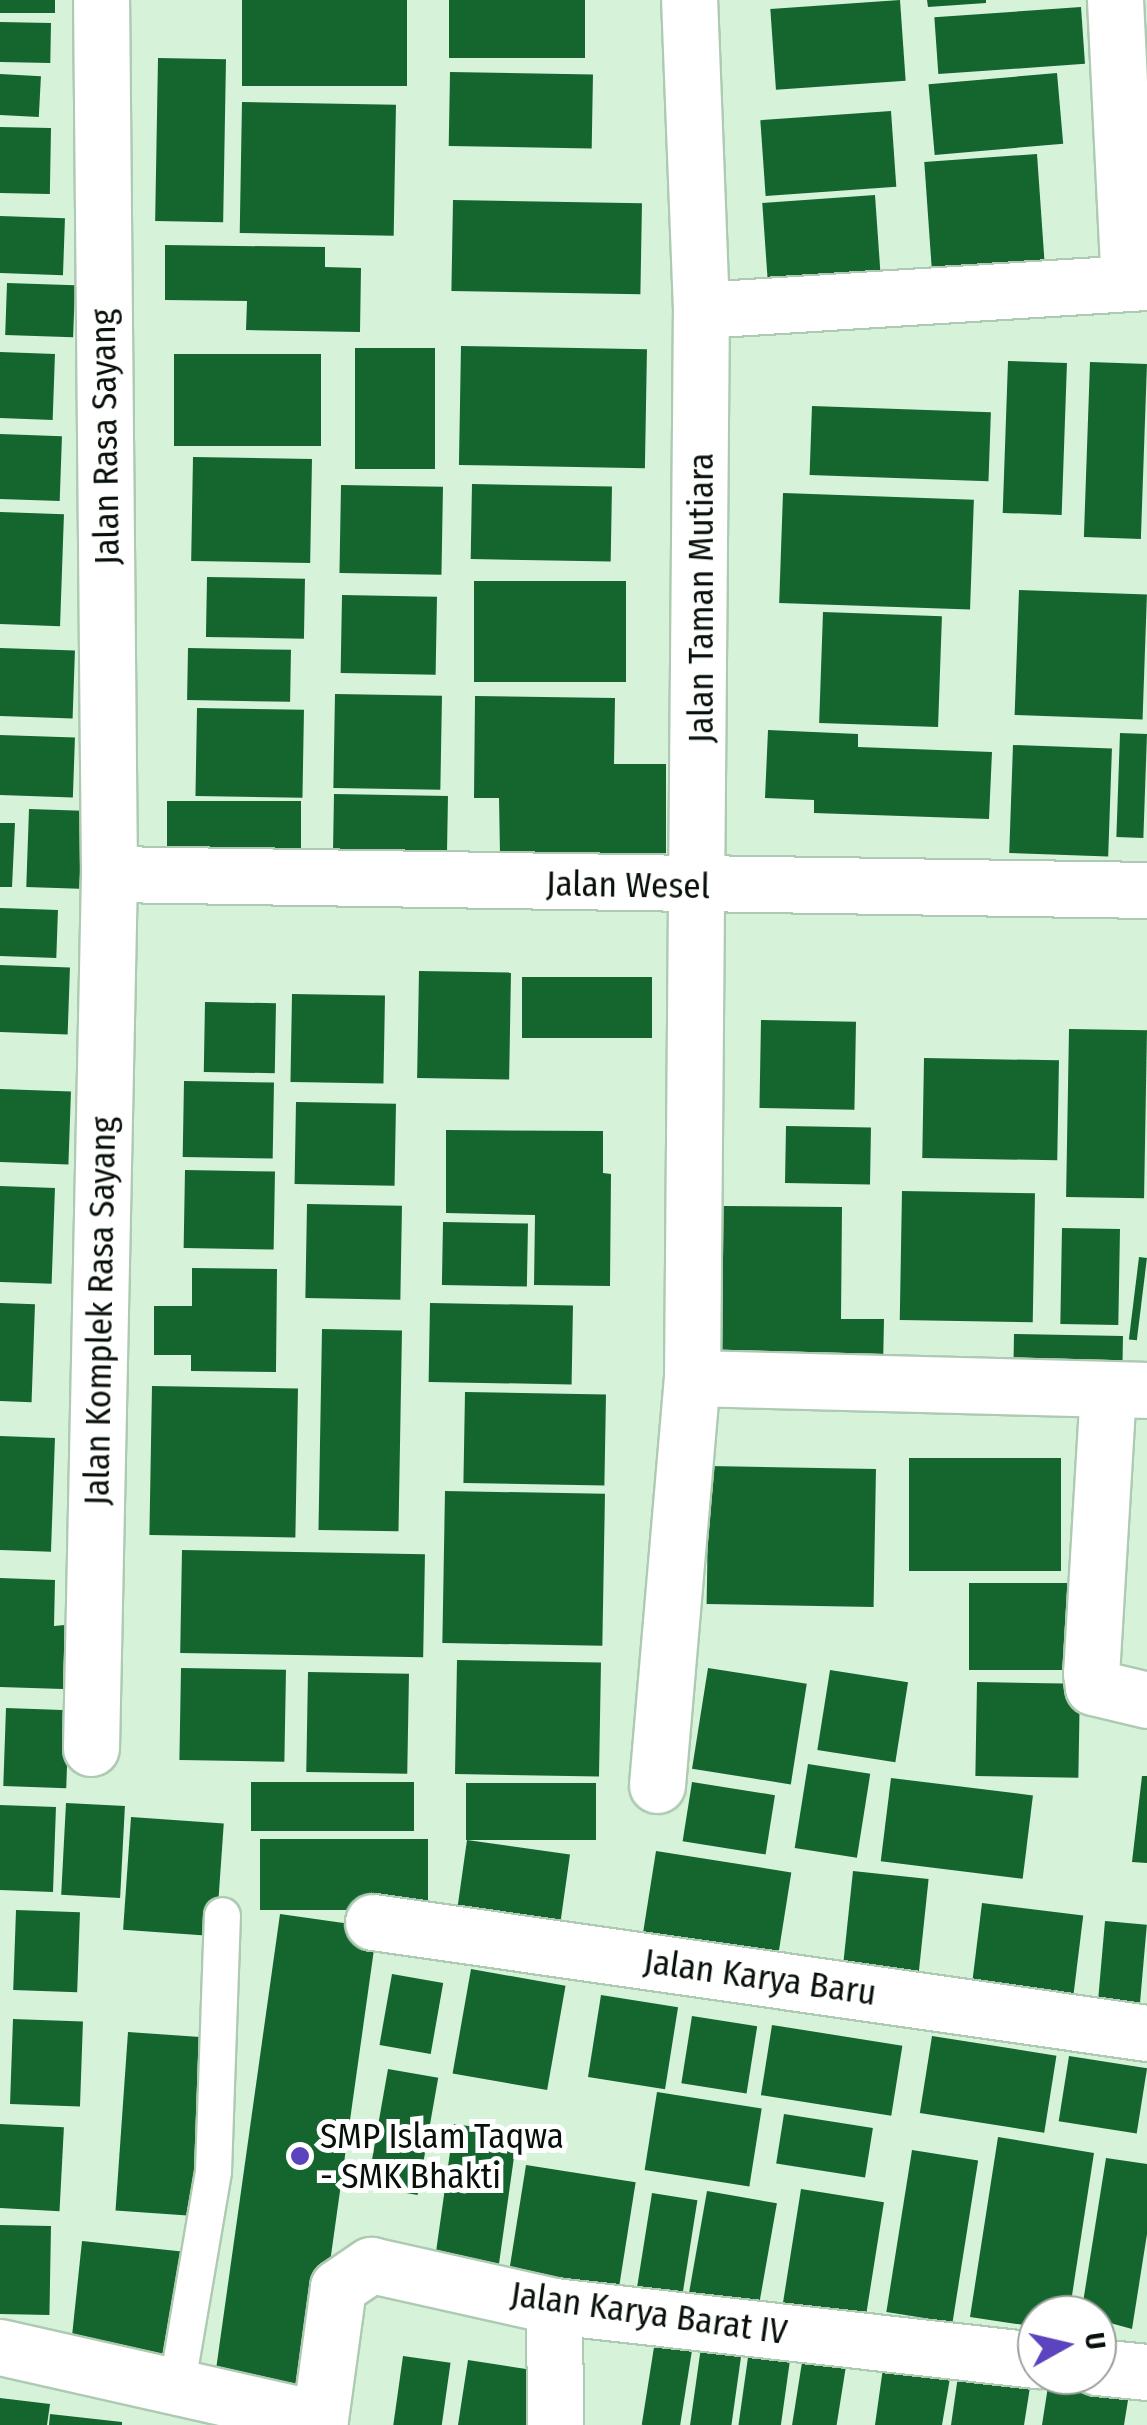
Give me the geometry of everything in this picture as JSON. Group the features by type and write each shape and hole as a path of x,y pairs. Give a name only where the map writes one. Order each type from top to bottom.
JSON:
{"street":[{"name":"Jalan Rasa Sayang","path":"101,0 110,874"},
{"name":"Jalan Taman Mutiara","path":"658,1786 692,1378 701,310 689,0"},
{"path":"701,310 1138,283 1115,0"},
{"name":"Jalan Wesel","path":"110,874 1147,890"},
{"name":"Jalan Komplek Rasa Sayang","path":"91,1748 110,874"},
{"path":"692,1378 1128,1389 1090,1672 1093,1688 1147,1700"},
{"name":"Jalan Karya Baru","path":"372,1922 1147,2033"},
{"name":"Jalan Karya Barat IV","path":"172,2406 314,2420 324,2415 338,2287 354,2270 404,2270 554,2306 1017,2358"},
{"path":"554,2306 555,2425"},
{"path":"0,2347 172,2406"},
{"path":"1117,2368 1147,2372"}],"lane":[{"path":"172,2406 213,2171 222,1915"}],"building":[{"path":"0,0 55,0 55,13 0,13"},
{"path":"242,0 407,0 407,86 242,86"},
{"path":"449,0 585,0 585,58 449,58"},
{"path":"900,0 906,81 776,90 770,9"},
{"path":"927,0 986,0 986,3 928,7"},
{"path":"1081,7 1085,64 938,74 934,17"},
{"path":"0,22 51,23 50,63 0,62"},
{"path":"158,58 226,59 223,222 155,221"},
{"path":"450,72 593,74 592,148 449,146"},
{"path":"1057,73 1063,144 935,155 928,84"},
{"path":"0,74 41,76 39,117 0,115"},
{"path":"242,102 396,105 394,236 240,233"},
{"path":"891,111 896,187 766,196 760,120"},
{"path":"0,127 51,128 50,194 0,193"},
{"path":"1037,154 1045,271 932,279 924,162"},
{"path":"875,195 881,276 768,284 762,203"},
{"path":"453,200 642,203 640,294 451,291"},
{"path":"0,216 65,218 63,275 0,273"},
{"path":"165,245 325,247 325,267 361,268 360,332 246,330 247,301 165,300"},
{"path":"7,283 75,285 73,337 5,335"},
{"path":"461,346 647,349 645,468 459,465"},
{"path":"355,348 435,348 435,469 355,469"},
{"path":"0,352 55,354 53,420 0,418"},
{"path":"174,354 321,354 321,446 174,446"},
{"path":"1008,361 1067,363 1062,515 1003,513"},
{"path":"1090,362 1147,364 1141,539 1084,537"},
{"path":"812,406 991,412 988,481 810,475"},
{"path":"0,434 62,436 60,501 0,499"},
{"path":"193,457 312,459 310,563 191,561"},
{"path":"472,484 612,486 611,561 471,559"},
{"path":"341,485 443,487 441,575 339,573"},
{"path":"783,493 974,500 970,610 779,603"},
{"path":"0,512 64,514 60,626 0,624"},
{"path":"207,577 305,579 304,639 206,637"},
{"path":"474,581 626,581 626,682 474,682"},
{"path":"1019,590 1147,594 1143,719 1015,715"},
{"path":"342,595 437,597 436,675 341,673"},
{"path":"823,612 942,616 938,727 819,723"},
{"path":"0,648 75,651 73,719 0,716"},
{"path":"188,648 291,650 290,702 187,700"},
{"path":"335,694 442,696 440,790 333,788"},
{"path":"475,696 615,698 614,764 666,764 666,856 500,855 499,798 474,798"},
{"path":"197,708 304,710 302,798 195,796"},
{"path":"768,730 858,734 858,747 992,752 989,819 814,813 814,800 765,798"},
{"path":"1120,733 1147,734 1143,838 1116,837"},
{"path":"0,735 75,738 73,798 0,795"},
{"path":"1013,745 1112,748 1108,856 1009,853"},
{"path":"334,794 448,796 447,871 333,869"},
{"path":"167,801 301,801 301,870 167,870"},
{"path":"29,809 82,811 79,889 26,887"},
{"path":"0,823 15,823 12,887 0,887"},
{"path":"0,908 58,910 56,958 0,956"},
{"path":"0,965 70,967 68,1034 0,1032"},
{"path":"419,971 511,973 509,1080 417,1078"},
{"path":"522,977 652,977 652,1038 522,1038"},
{"path":"292,994 385,996 383,1084 290,1082"},
{"path":"205,1002 276,1003 275,1073 204,1072"},
{"path":"761,1020 856,1022 854,1110 759,1108"},
{"path":"1069,1029 1147,1030 1144,1198 1066,1197"},
{"path":"924,1058 1059,1060 1057,1160 922,1158"},
{"path":"184,1081 274,1083 273,1159 183,1157"},
{"path":"0,1089 71,1091 68,1164 0,1162"},
{"path":"296,1102 396,1104 395,1186 295,1184"},
{"path":"786,1126 871,1127 870,1184 785,1183"},
{"path":"446,1130 603,1131 603,1173 611,1174 610,1286 534,1285 535,1215 446,1213"},
{"path":"185,1170 275,1172 274,1250 184,1248"},
{"path":"0,1186 55,1188 52,1284 0,1282"},
{"path":"902,1191 1035,1193 1033,1322 900,1320"},
{"path":"307,1204 402,1206 400,1300 305,1298"},
{"path":"722,1206 842,1207 841,1319 884,1319 883,1368 720,1374"},
{"path":"443,1222 528,1223 527,1286 442,1285"},
{"path":"1062,1228 1120,1229 1118,1325 1060,1324"},
{"path":"1139,1257 1147,1258 1137,1340 1129,1339"},
{"path":"192,1268 277,1269 276,1372 191,1371 191,1355 154,1355 154,1306 192,1306"},
{"path":"0,1303 35,1304 32,1402 0,1401"},
{"path":"430,1303 573,1305 572,1384 429,1382"},
{"path":"322,1329 402,1330 398,1531 318,1530"},
{"path":"1014,1334 1123,1336 1122,1385 1013,1383"},
{"path":"152,1386 298,1389 295,1538 149,1535"},
{"path":"465,1392 606,1394 604,1485 463,1483"},
{"path":"0,1436 55,1438 51,1552 0,1550"},
{"path":"909,1458 1061,1458 1061,1571 909,1571"},
{"path":"709,1466 876,1469 874,1607 707,1604"},
{"path":"445,1491 605,1494 602,1646 442,1643"},
{"path":"182,1550 425,1554 423,1657 180,1653"},
{"path":"0,1578 55,1580 54,1626 65,1625 63,1689 0,1687"},
{"path":"969,1583 1068,1583 1068,1670 969,1670"},
{"path":"457,1660 601,1663 599,1776 455,1774"},
{"path":"181,1668 286,1670 284,1762 179,1760"},
{"path":"708,1668 807,1684 791,1784 692,1769"},
{"path":"830,1670 908,1682 895,1762 817,1750"},
{"path":"308,1672 409,1674 407,1774 306,1772"},
{"path":"977,1682 1080,1684 1078,1778 975,1776"},
{"path":"6,1708 69,1710 66,1788 3,1786"},
{"path":"808,1764 870,1774 857,1858 795,1848"},
{"path":"1142,1776 1147,1776 1147,1863 1132,1862"},
{"path":"891,1778 1033,1795 1023,1879 881,1861"},
{"path":"251,1782 414,1782 414,1831 251,1831"},
{"path":"692,1782 775,1795 766,1854 683,1841"},
{"path":"466,1783 596,1783 596,1840 466,1840"},
{"path":"66,1803 125,1806 120,1898 61,1895"},
{"path":"0,1805 56,1807 53,1892 0,1890"},
{"path":"131,1817 224,1823 216,1936 123,1930"},
{"path":"260,1839 428,1839 428,1910 260,1910"},
{"path":"467,1840 570,1854 557,1944 454,1929"},
{"path":"656,1851 791,1872 776,1972 640,1951"},
{"path":"853,1871 929,1879 918,1981 842,1973"},
{"path":"982,1903 1083,1915 1073,2003 971,1990"},
{"path":"16,1910 80,1912 77,1992 13,1990"},
{"name":"SMP Islam Taqwa - SMK Bhakti","path":"280,1914 377,1928 311,2397 214,2383"},
{"path":"1105,1921 1147,1925 1139,2010 1098,2007"},
{"path":"471,1969 566,1986 547,2090 453,2073"},
{"path":"392,1974 443,1983 431,2054 379,2045"},
{"path":"601,1995 678,2007 665,2089 588,2077"},
{"path":"692,2016 757,2026 747,2093 681,2083"},
{"path":"13,2019 83,2021 80,2106 10,2104"},
{"path":"772,2025 902,2046 891,2116 761,2095"},
{"path":"128,2032 211,2038 198,2216 116,2211"},
{"path":"932,2036 1056,2056 1044,2133 920,2113"},
{"path":"1069,2056 1147,2068 1137,2134 1059,2121"},
{"path":"388,2069 438,2078 418,2195 367,2186"},
{"path":"657,2092 762,2109 749,2187 645,2170"},
{"path":"784,2114 873,2128 865,2177 776,2163"},
{"path":"0,2124 64,2127 60,2211 0,2208"},
{"path":"454,2124 517,2133 497,2277 434,2269"},
{"path":"998,2137 1094,2153 1072,2295 1017,2295 1017,2324 970,2317"},
{"path":"912,2150 978,2160 953,2322 886,2312"},
{"path":"1106,2158 1147,2164 1147,2234 1132,2329 1117,2325 1117,2295 1084,2295"},
{"path":"526,2165 636,2182 618,2293 508,2276"},
{"path":"801,2189 884,2202 864,2330 781,2316"},
{"path":"707,2191 777,2203 757,2319 687,2306"},
{"path":"652,2193 697,2200 682,2295 637,2288"},
{"path":"0,2225 51,2226 49,2315 0,2314"},
{"path":"82,2241 184,2252 172,2366 70,2355"},
{"path":"658,2322 696,2328 680,2425 642,2425"},
{"path":"750,2343 792,2349 781,2425 738,2425"},
{"path":"701,2347 742,2353 731,2425 690,2425"},
{"path":"403,2356 451,2363 442,2425 393,2425"},
{"path":"803,2356 846,2363 837,2425 792,2425"},
{"path":"468,2360 552,2373 544,2425 458,2425"},
{"path":"883,2368 950,2378 942,2425 875,2425"},
{"path":"959,2369 1017,2379 1017,2395 1029,2395 1024,2425 951,2425"},
{"path":"1129,2394 1124,2425 1042,2425 1047,2395"},
{"path":"0,2398 50,2404 47,2425 0,2425"},
{"path":"50,2414 122,2422 122,2425 49,2425"}],"place":[{"name":"SMP Islam Taqwa - SMK Bhakti","path":"300,2156"}]}
